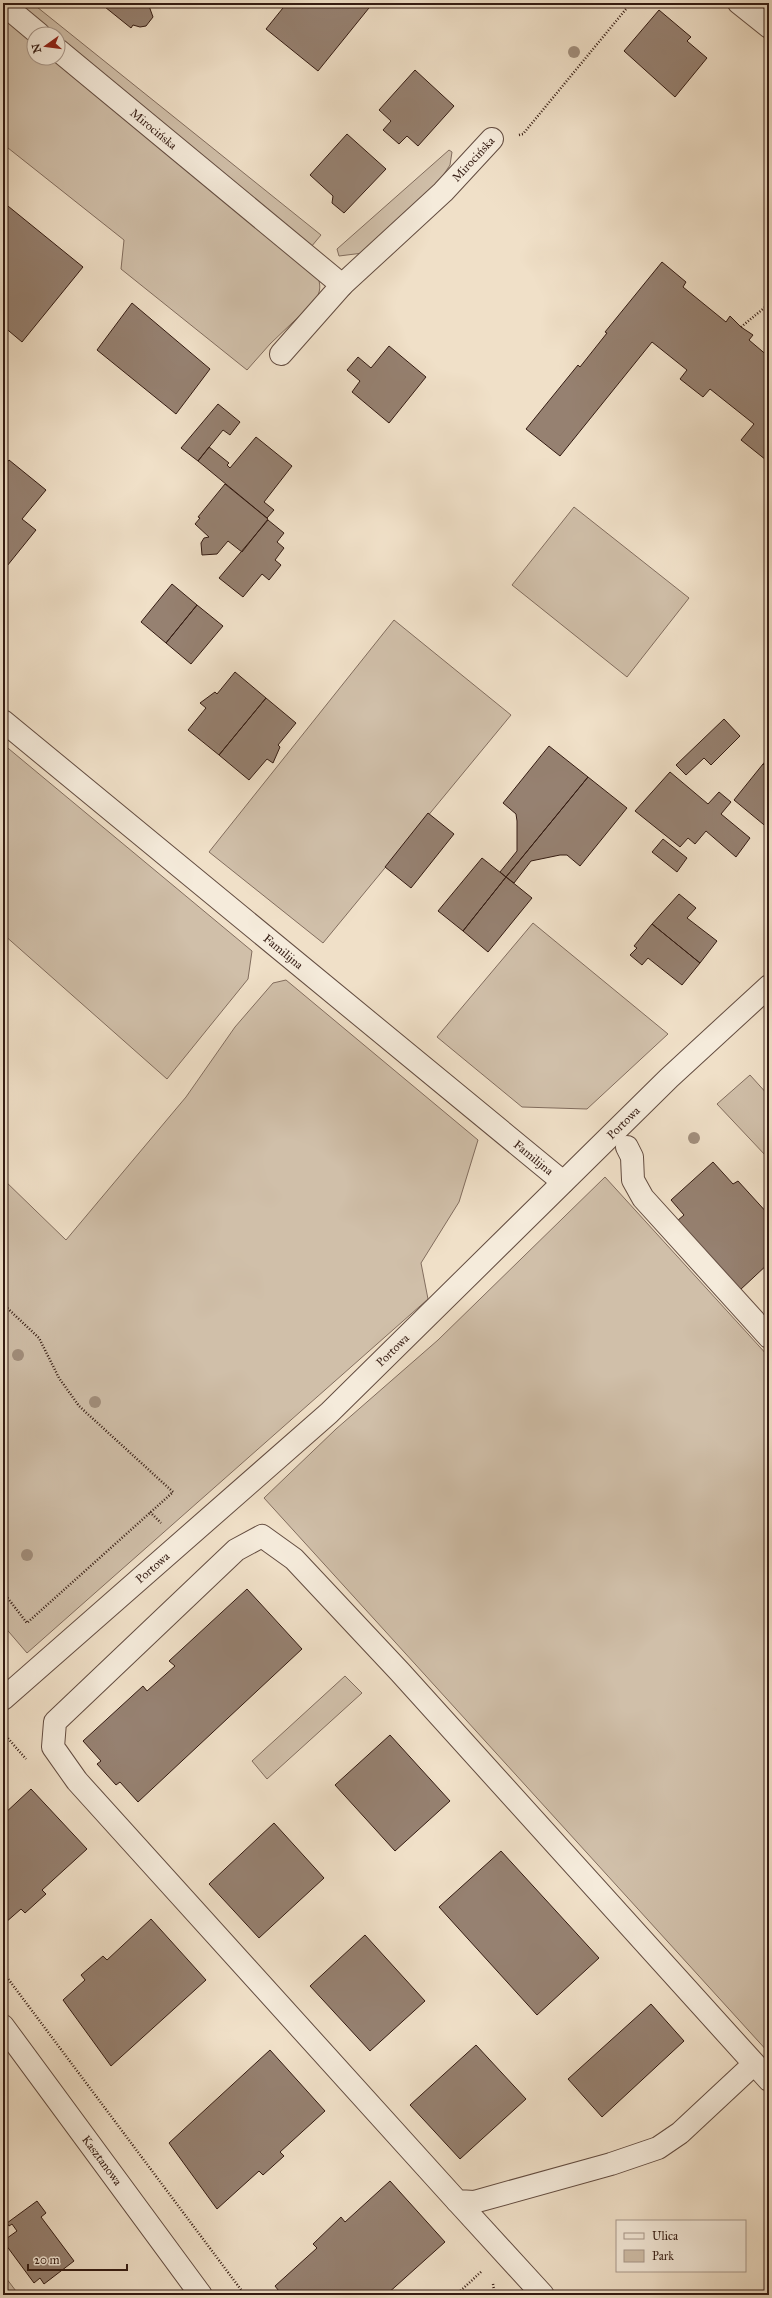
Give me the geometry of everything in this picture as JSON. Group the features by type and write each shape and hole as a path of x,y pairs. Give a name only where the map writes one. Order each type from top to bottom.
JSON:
{"street":[{"path":"739,3 769,27"},
{"path":"3,4 29,26"},
{"name":"Mirocińska","path":"66,57 342,285"},
{"name":"Mirocińska","path":"281,354 342,285 443,192 492,139"},
{"name":"Familijna","path":"3,721 563,1182"},
{"name":"Portowa","path":"3,1699 329,1413 669,1078 769,986"},
{"path":"627,1147 632,1157 632,1180 643,1198 769,1337"},
{"path":"543,2295 456,2201 77,1781 53,1747 55,1722 236,1550 262,1536 294,1559 395,1667 769,2080"},
{"name":"Kasztanowa","path":"3,2026 201,2295"},
{"path":"456,2201 474,2202 611,2164 658,2148 680,2133 754,2064"}],"path":[{"name":"Mirocińska","path":"492,139 523,134 631,3"},
{"path":"740,327 769,304"},
{"path":"3,1304 39,1338 59,1378 79,1406 173,1492 27,1623 3,1592"},
{"path":"3,1972 245,2295"},
{"path":"456,2295 483,2269"}],"green space":[{"path":"16,3 32,3 61,26 43,26"},
{"path":"3,14 26,33 26,66 66,66 317,275 320,288 315,301 270,344 247,370 121,269 124,240 3,144"},
{"path":"66,30 321,235 311,247 305,244 66,45"},
{"path":"449,150 452,152 450,165 438,183 363,253 339,256 337,249"},
{"path":"574,507 689,598 627,677 512,585"},
{"path":"394,620 511,715 323,943 209,852"},
{"path":"3,744 252,951 248,979 167,1079 3,934"},
{"path":"533,923 668,1034 587,1109 522,1107 437,1037"},
{"path":"286,980 478,1140 459,1202 421,1263 428,1299 27,1653 3,1625 3,1179 66,1240 186,1097 235,1027 273,983"},
{"path":"750,1075 769,1096 769,1153 766,1156 717,1104"},
{"path":"605,1177 769,1357 769,2053 264,1498 336,1429 438,1340"},
{"path":"345,1676 362,1693 267,1779 252,1761"},
{"path":"3,2274 19,2295 3,2295"}],"building":[{"path":"100,3 150,3 149,6 153,17 146,26 140,27 133,25 131,28"},
{"path":"287,3 373,3 318,71 266,29"},
{"path":"659,10 691,37 687,41 707,58 675,97 624,51"},
{"path":"415,70 454,106 418,146 407,136 399,144 383,130 391,121 379,110"},
{"path":"347,134 386,169 344,213 332,203 333,196 310,175"},
{"path":"3,202 83,267 22,342 3,326"},
{"path":"662,262 686,282 683,287 726,322 730,316 741,327 753,335 749,340 769,357 769,456 766,460 741,440 754,424 710,389 703,397 680,379 687,370 652,342 560,456 526,429 578,365 580,367 607,333 605,332"},
{"path":"132,303 210,369 176,414 97,350"},
{"path":"389,346 426,377 389,423 352,392 360,381 347,370 358,357 371,368"},
{"path":"218,404 240,422 230,435 223,430 198,461 181,448"},
{"path":"256,437 292,466 264,502 274,510 267,518 198,461 209,447 229,463 227,465 230,468"},
{"path":"9,460 46,490 22,519 36,530 3,571 3,467"},
{"path":"225,484 268,519 242,552 228,541 217,554 202,555 201,543 204,538 209,537 195,524 200,518 198,517"},
{"path":"268,520 284,533 277,542 284,548 275,560 281,565 269,580 262,574 243,597 219,578"},
{"path":"172,584 197,605 166,643 141,622"},
{"path":"197,605 223,626 191,664 166,643"},
{"path":"235,672 266,698 219,755 188,730 206,708 200,703 215,692 217,694"},
{"path":"266,698 296,723 278,745 280,747 273,763 267,759 249,780 219,755"},
{"path":"724,719 740,736 711,765 704,758 686,775 676,765"},
{"path":"549,746 588,777 506,877 500,872 517,851 517,821 516,814 503,803"},
{"path":"769,757 769,769 763,764"},
{"path":"763,764 769,769 769,829 734,800"},
{"path":"670,772 708,804 719,792 731,802 721,814 750,838 736,857 706,831 695,844 688,838 680,847 635,811"},
{"path":"588,777 627,808 580,866 567,855 560,855 531,861 514,883 506,877"},
{"path":"428,813 454,834 411,888 385,867"},
{"path":"663,839 687,858 677,872 652,852"},
{"path":"482,858 506,877 463,931 438,911"},
{"path":"506,877 532,898 488,952 463,931"},
{"path":"679,894 696,908 687,918 717,941 700,963 652,924"},
{"path":"652,924 700,963 682,985 648,958 642,965 630,955 637,948 634,946"},
{"path":"713,1162 733,1184 738,1181 769,1215 769,1263 740,1290 677,1221 684,1215 671,1200"},
{"path":"247,1589 302,1649 138,1802 120,1782 116,1785 97,1764 101,1761 83,1741 143,1686 147,1691 175,1666 169,1661"},
{"path":"390,1735 450,1801 395,1851 335,1785"},
{"path":"31,1789 87,1849 42,1890 46,1894 25,1913 21,1909 5,1923 3,1920 3,1815"},
{"path":"274,1823 324,1878 259,1938 209,1884"},
{"path":"501,1851 599,1958 537,2015 439,1907"},
{"path":"151,1919 206,1980 111,2066 63,2000 85,1980 81,1975 103,1956 107,1960"},
{"path":"365,1935 425,2001 370,2051 310,1986"},
{"path":"651,2004 684,2041 602,2117 568,2079"},
{"path":"476,2045 526,2099 460,2159 410,2105"},
{"path":"270,2050 325,2111 280,2152 284,2156 263,2175 259,2171 217,2209 169,2143"},
{"path":"390,2181 445,2242 386,2295 282,2295 275,2286 317,2248 313,2244 341,2217 345,2222"},
{"path":"37,2201 46,2213 41,2217 74,2261 44,2284 40,2278 34,2283 3,2241 17,2231 12,2224 9,2226 7,2223"}]}
